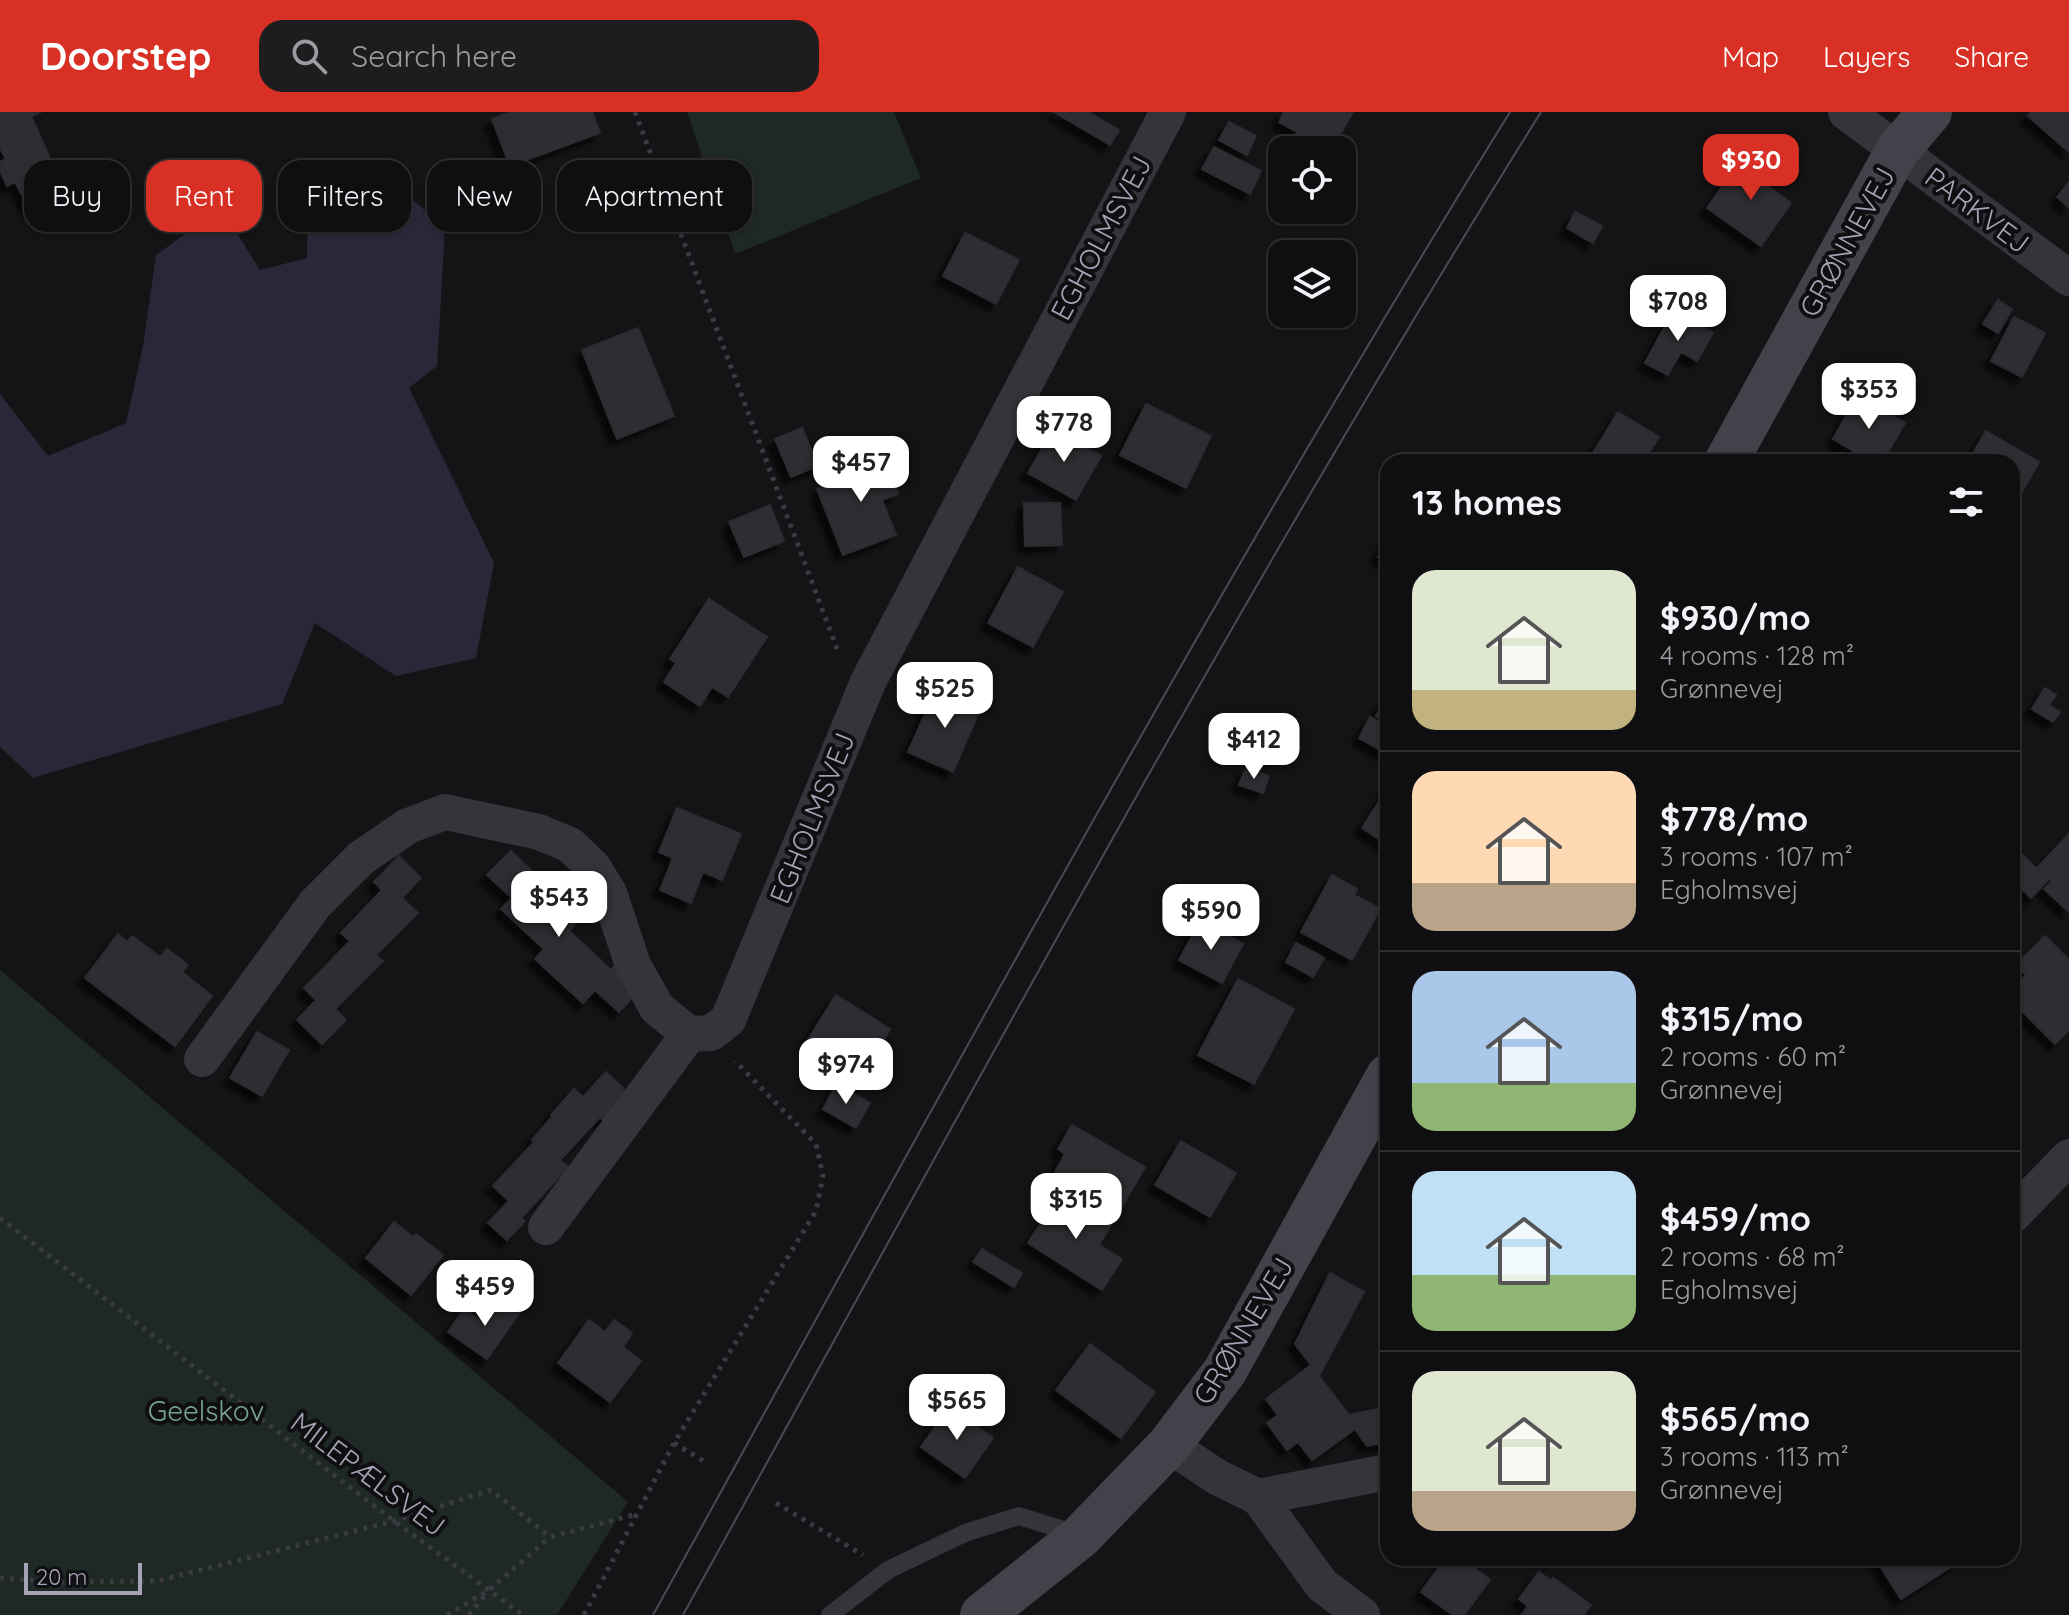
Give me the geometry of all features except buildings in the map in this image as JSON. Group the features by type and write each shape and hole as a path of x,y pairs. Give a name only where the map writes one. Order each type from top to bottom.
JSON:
{"street":[{"name":"EGHOLMSVEJ","path":"546,1227 700,1033 728,1020 868,682 1168,112"},
{"name":"PARKVEJ","path":"1846,112 2069,278"},
{"name":"GRØNNEVEJ","path":"1730,454 1897,151 1930,112"},
{"path":"202,1059 315,904 361,858 408,826 445,812 539,832 570,845 593,867 609,893 633,965 657,1008 700,1033"},
{"name":"GRØNNEVEJ","path":"982,1615 1081,1536 1169,1445 1225,1371 1380,1090"},
{"path":"2020,1208 2069,1157"},
{"path":"1169,1445 1217,1477 1258,1497 1322,1585 1362,1615"},
{"path":"1258,1497 1380,1474"}],"lane":[{"path":"830,1615 888,1570 965,1533 1019,1516 1081,1536"}],"path":[{"path":"635,112 838,654 868,682"},
{"path":"584,1615 674,1443 816,1211 823,1176 816,1144 700,1033"},
{"name":"MILEPÆLSVEJ","path":"0,1218 394,1521 523,1615"},
{"path":"674,1443 707,1463"},
{"path":"0,1578 60,1582 157,1581 394,1521 491,1490 550,1537"},
{"path":"776,1503 888,1570"},
{"path":"447,1615 489,1590 550,1537 638,1514"},
{"path":"469,1615 489,1590"}],"green space":[{"path":"687,112 894,112 921,178 735,254 728,232 752,232 752,160 703,160"},
{"name":"Geelskov","path":"0,970 628,1502 557,1615 0,1615"}],"water":[{"path":"411,199 427,212 427,232 445,232 437,366 409,388 494,563 476,658 396,676 315,623 282,704 33,778 0,747 0,394 48,456 126,423 143,346 156,255 188,232 236,232 260,270 307,258 307,232 411,232"}],"tram line":[{"path":"653,1615 1179,670 1397,297 1510,112"},
{"path":"683,1615 996,1046 1209,669 1317,482 1541,112"}]}
